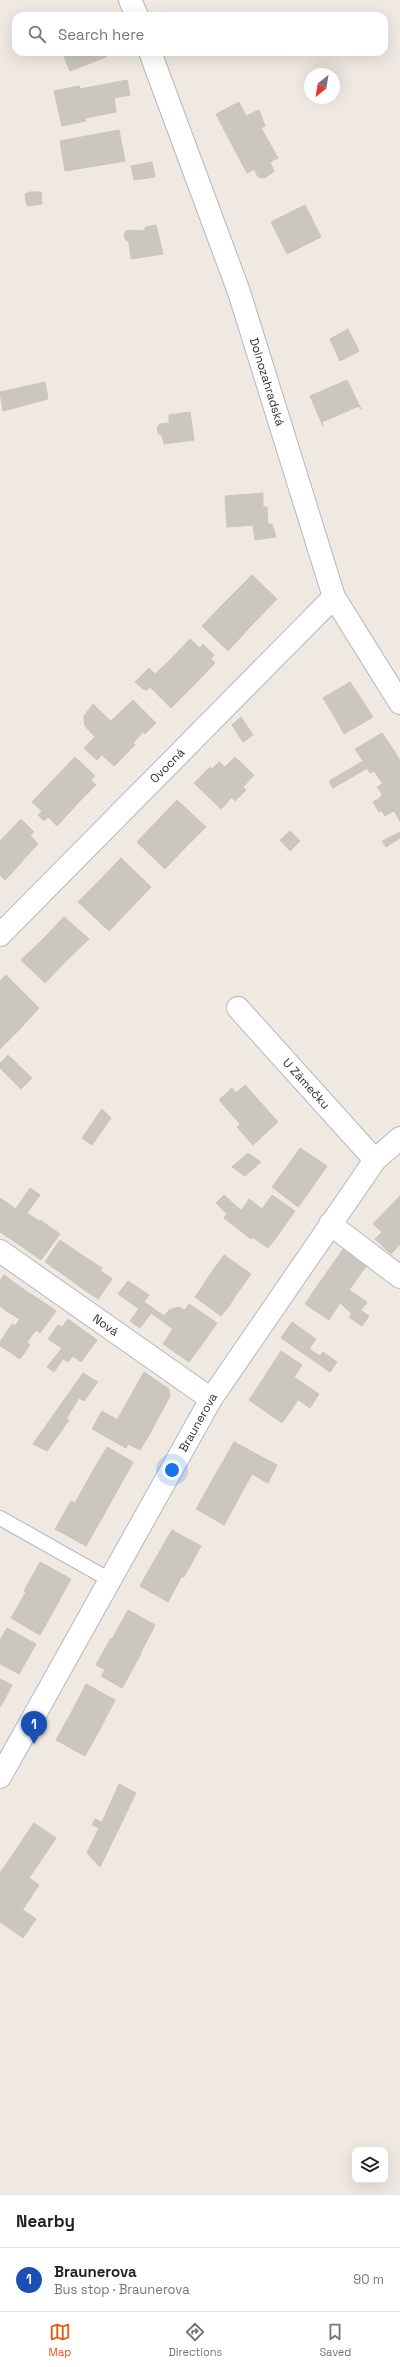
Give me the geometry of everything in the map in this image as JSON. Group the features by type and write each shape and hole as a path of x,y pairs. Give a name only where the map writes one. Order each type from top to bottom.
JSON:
{"street":[{"path":"130,0 135,12"},
{"name":"Dolnozahradská","path":"151,56 239,292 334,597 400,703"},
{"name":"Ovocná","path":"0,935 334,597"},
{"name":"U Zámečku","path":"238,1008 375,1160"},
{"name":"Braunerova","path":"0,1777 211,1399 375,1160 400,1138"},
{"path":"330,1224 400,1277"},
{"name":"Nová","path":"0,1251 211,1399"}],"lane":[{"path":"0,1518 110,1580"}],"building":[{"path":"64,56 106,56 106,57 70,71"},
{"path":"127,80 130,95 114,98 116,112 85,118 86,121 62,126 54,91 79,86 80,89"},
{"path":"239,102 246,116 259,110 265,126 231,143 216,114"},
{"path":"261,128 278,158 270,162 274,171 265,178 258,177 254,169 247,173 231,143"},
{"path":"119,130 125,161 65,171 60,141"},
{"path":"152,162 155,177 134,180 131,166"},
{"path":"30,192 41,192 42,204 27,206 25,194"},
{"path":"305,205 321,237 287,254 271,222"},
{"path":"156,225 163,254 131,259 129,242 125,239 124,234 127,230 143,231 146,227"},
{"path":"348,329 359,351 340,361 330,339"},
{"path":"347,380 361,409 359,406 322,422 323,426 310,396"},
{"path":"45,382 48,399 3,411 0,392"},
{"path":"190,412 194,440 164,444 162,436 158,433 157,428 160,424 169,423 169,415"},
{"path":"263,493 263,507 267,507 268,524 227,527 225,496"},
{"path":"272,524 276,537 255,540 253,526"},
{"path":"252,575 277,599 250,627 224,603"},
{"path":"224,603 250,627 228,651 202,626"},
{"path":"190,639 200,648 203,644 214,655 211,659 215,663 193,686 168,662"},
{"path":"168,662 193,686 171,708 150,687 147,690 143,689 135,682 149,668 155,674"},
{"path":"350,682 362,700 334,716 323,698"},
{"path":"133,700 156,723 145,734 143,732 133,743 111,721"},
{"path":"362,700 373,717 344,734 334,716"},
{"path":"93,704 135,745 114,766 102,755 97,760 84,748 95,737 85,726 84,721 84,716"},
{"path":"241,717 253,735 243,742 232,725"},
{"path":"382,733 395,752 333,788 329,781 363,761 355,749"},
{"path":"395,752 400,761 400,773 383,784 374,771 370,773 367,768"},
{"path":"75,757 95,776 91,780 96,785 78,803 53,780"},
{"path":"235,757 254,775 243,787 246,790 235,801 232,797 221,809 194,783 210,767 212,769 219,762 225,767"},
{"path":"400,773 400,799 379,812 373,802 380,798 382,794 377,787"},
{"path":"53,780 78,803 57,826 48,817 44,821 38,815 42,811 32,802"},
{"path":"400,799 400,821 394,811 385,816 381,810"},
{"path":"177,800 206,827 185,848 157,821"},
{"path":"21,819 34,832 30,835 38,844 21,862 0,841"},
{"path":"157,821 185,848 165,869 137,842"},
{"path":"290,831 300,841 290,851 280,840"},
{"path":"400,832 400,838 386,847 382,841"},
{"path":"0,841 22,862 5,880 0,875"},
{"path":"121,858 151,887 130,909 100,880"},
{"path":"100,880 130,909 109,931 78,902"},
{"path":"64,917 89,939 66,961 43,939"},
{"path":"43,939 66,961 45,983 21,960"},
{"path":"6,975 39,1008 19,1030 0,1012 0,981"},
{"path":"0,1012 19,1030 0,1049"},
{"path":"8,1055 32,1078 21,1089 0,1068 0,1063"},
{"path":"245,1085 262,1104 240,1124 219,1100 232,1088 236,1093"},
{"path":"262,1104 278,1122 253,1145 237,1127"},
{"path":"102,1109 111,1118 92,1145 82,1138"},
{"path":"300,1148 327,1166 318,1179 291,1161"},
{"path":"248,1153 261,1162 245,1176 232,1167"},
{"path":"291,1161 318,1179 307,1195 280,1176"},
{"path":"280,1176 307,1195 298,1207 272,1187"},
{"path":"30,1188 40,1195 27,1213 39,1221 21,1246 0,1232"},
{"path":"224,1195 254,1222 276,1238 268,1248 252,1237 251,1239 224,1218 227,1214 216,1203"},
{"path":"272,1195 295,1211 276,1238 241,1211 249,1199 262,1209"},
{"path":"400,1196 400,1204 396,1200"},
{"path":"0,1198 16,1209 0,1232"},
{"path":"396,1200 400,1204 400,1244 391,1254 375,1239 382,1232 373,1224"},
{"path":"40,1220 60,1234 41,1260 21,1246"},
{"path":"60,1240 76,1251 61,1273 45,1262"},
{"path":"344,1248 367,1265 349,1290 367,1302 361,1310 320,1282"},
{"path":"76,1251 102,1268 86,1291 61,1273"},
{"path":"224,1255 251,1274 236,1295 209,1276"},
{"path":"101,1271 112,1279 98,1299 86,1291"},
{"path":"4,1275 23,1289 8,1312 0,1306 0,1281"},
{"path":"209,1276 236,1295 229,1306 202,1287"},
{"path":"128,1281 149,1295 139,1309 118,1294"},
{"path":"320,1282 369,1316 362,1326 349,1317 352,1314 340,1303 329,1320 305,1304"},
{"path":"202,1287 229,1306 221,1316 195,1297"},
{"path":"23,1289 43,1302 10,1352 0,1346 0,1342 12,1324 15,1326 20,1319 8,1312"},
{"path":"43,1302 56,1311 40,1333 36,1330 27,1342 30,1345 20,1359 10,1352"},
{"path":"144,1302 203,1343 189,1362 163,1344 173,1329 151,1313 140,1328 130,1321"},
{"path":"189,1304 217,1323 203,1343 164,1316 169,1310 179,1307 185,1310"},
{"path":"68,1319 83,1330 54,1372 47,1367 62,1348 48,1339 58,1325 62,1327"},
{"path":"292,1322 316,1339 309,1349 320,1356 323,1352 337,1362 330,1372 281,1338"},
{"path":"83,1330 97,1340 81,1362 73,1356 68,1362 63,1359"},
{"path":"281,1351 302,1365 294,1377 319,1394 310,1408 265,1376"},
{"path":"144,1372 169,1389 170,1396 148,1437 117,1420"},
{"path":"83,1373 98,1382 84,1401 79,1398 66,1419 69,1420 47,1451 33,1444"},
{"path":"265,1376 298,1400 282,1423 249,1400"},
{"path":"102,1411 148,1437 140,1450 128,1444 126,1448 92,1429"},
{"path":"234,1442 277,1465 268,1483 252,1474 224,1525 196,1509"},
{"path":"107,1447 133,1462 117,1491 90,1476"},
{"path":"90,1476 117,1491 102,1518 75,1503"},
{"path":"71,1501 102,1518 86,1546 55,1529"},
{"path":"172,1530 201,1546 184,1577 154,1561"},
{"path":"154,1561 182,1576 168,1602 140,1586"},
{"path":"40,1562 71,1579 55,1608 24,1591"},
{"path":"26,1592 55,1608 40,1635 11,1618"},
{"path":"128,1610 155,1625 140,1654 112,1639"},
{"path":"7,1628 36,1644 19,1674 0,1664 0,1640"},
{"path":"111,1638 141,1654 122,1688 101,1676 105,1670 96,1665"},
{"path":"0,1679 12,1685 1,1706 0,1706"},
{"path":"86,1684 115,1700 100,1729 71,1713"},
{"path":"71,1713 100,1729 85,1756 56,1740"},
{"path":"119,1784 136,1793 100,1867 87,1853 99,1828 92,1825 95,1819 102,1822"},
{"path":"34,1823 56,1838 29,1878 7,1863"},
{"path":"7,1863 39,1885 23,1909 0,1894 0,1873"},
{"path":"0,1894 36,1919 23,1938 0,1922"}],"place":[{"name":"Braunerova","path":"34,1744"}]}
